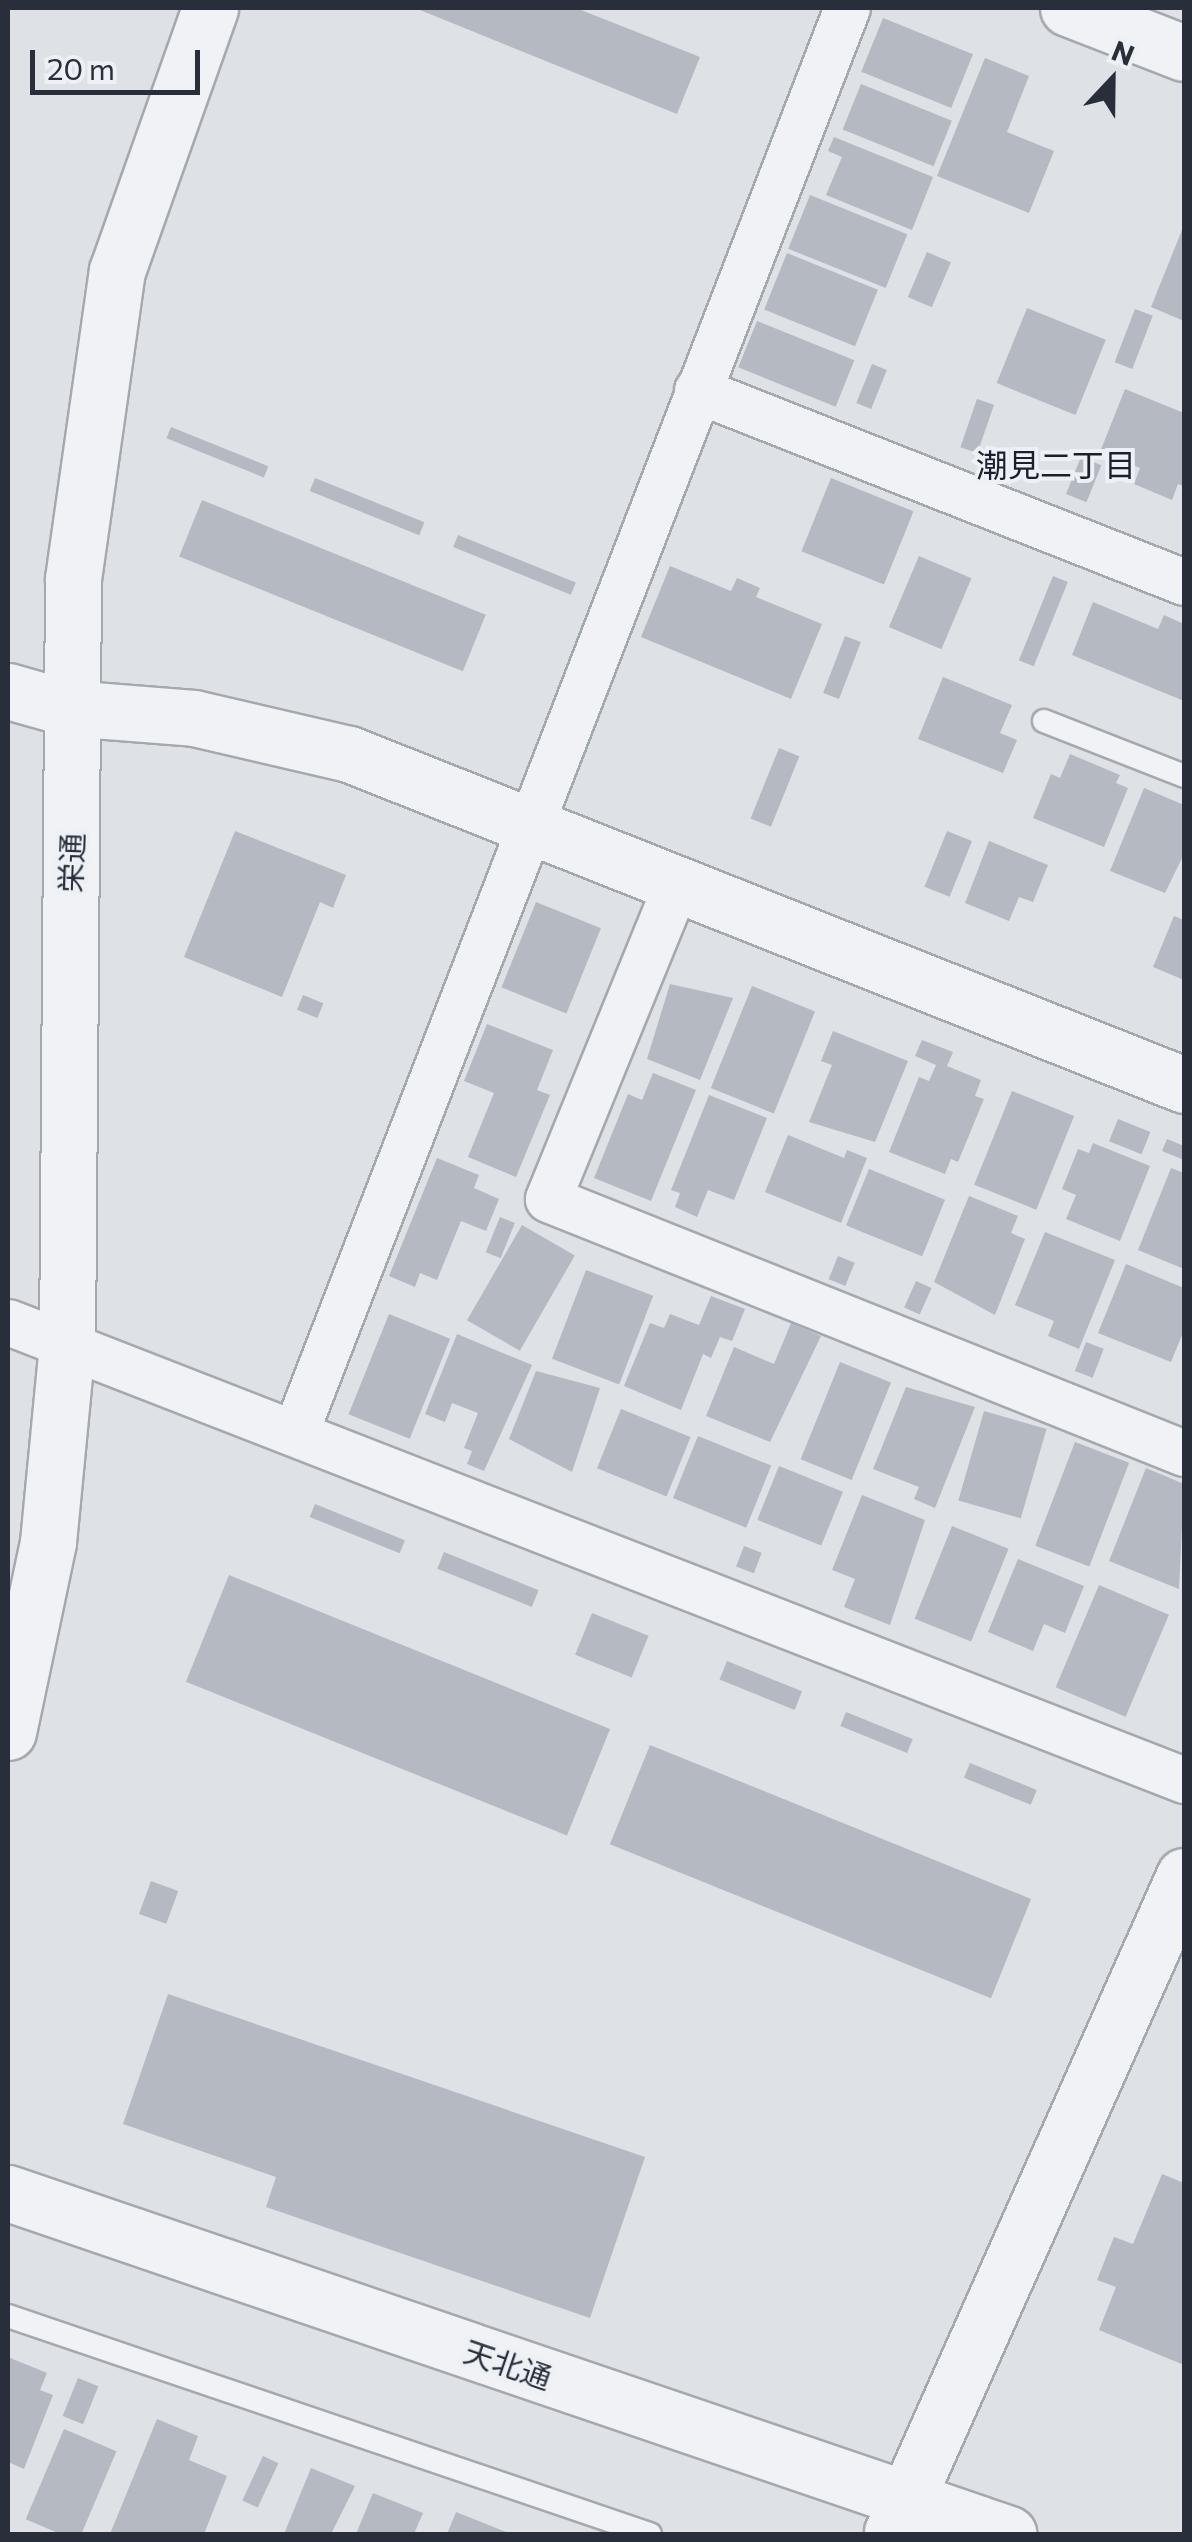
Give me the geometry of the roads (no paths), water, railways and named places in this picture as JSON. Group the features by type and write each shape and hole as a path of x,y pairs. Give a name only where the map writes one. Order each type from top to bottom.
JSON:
{"street":[{"name":"栄通","path":"8,1728 48,1542 67,1346 68,708 75,561 117,271 210,8"},
{"path":"296,1433 534,823 696,390 847,8"},
{"path":"1096,12 1184,53"},
{"path":"696,390 1184,582"},
{"path":"8,690 68,708 194,718 349,754 678,880 1184,1085"},
{"path":"678,880 548,1199 1184,1453"},
{"path":"8,1322 1184,1780"},
{"path":"899,2518 1184,1876"},
{"name":"天北通","path":"8,2193 899,2518 1009,2534"}],"lane":[{"path":"1044,721 1184,776"},
{"path":"8,2316 650,2534"}],"district":[{"name":"潮見二丁目","path":"1056,464"}]}
